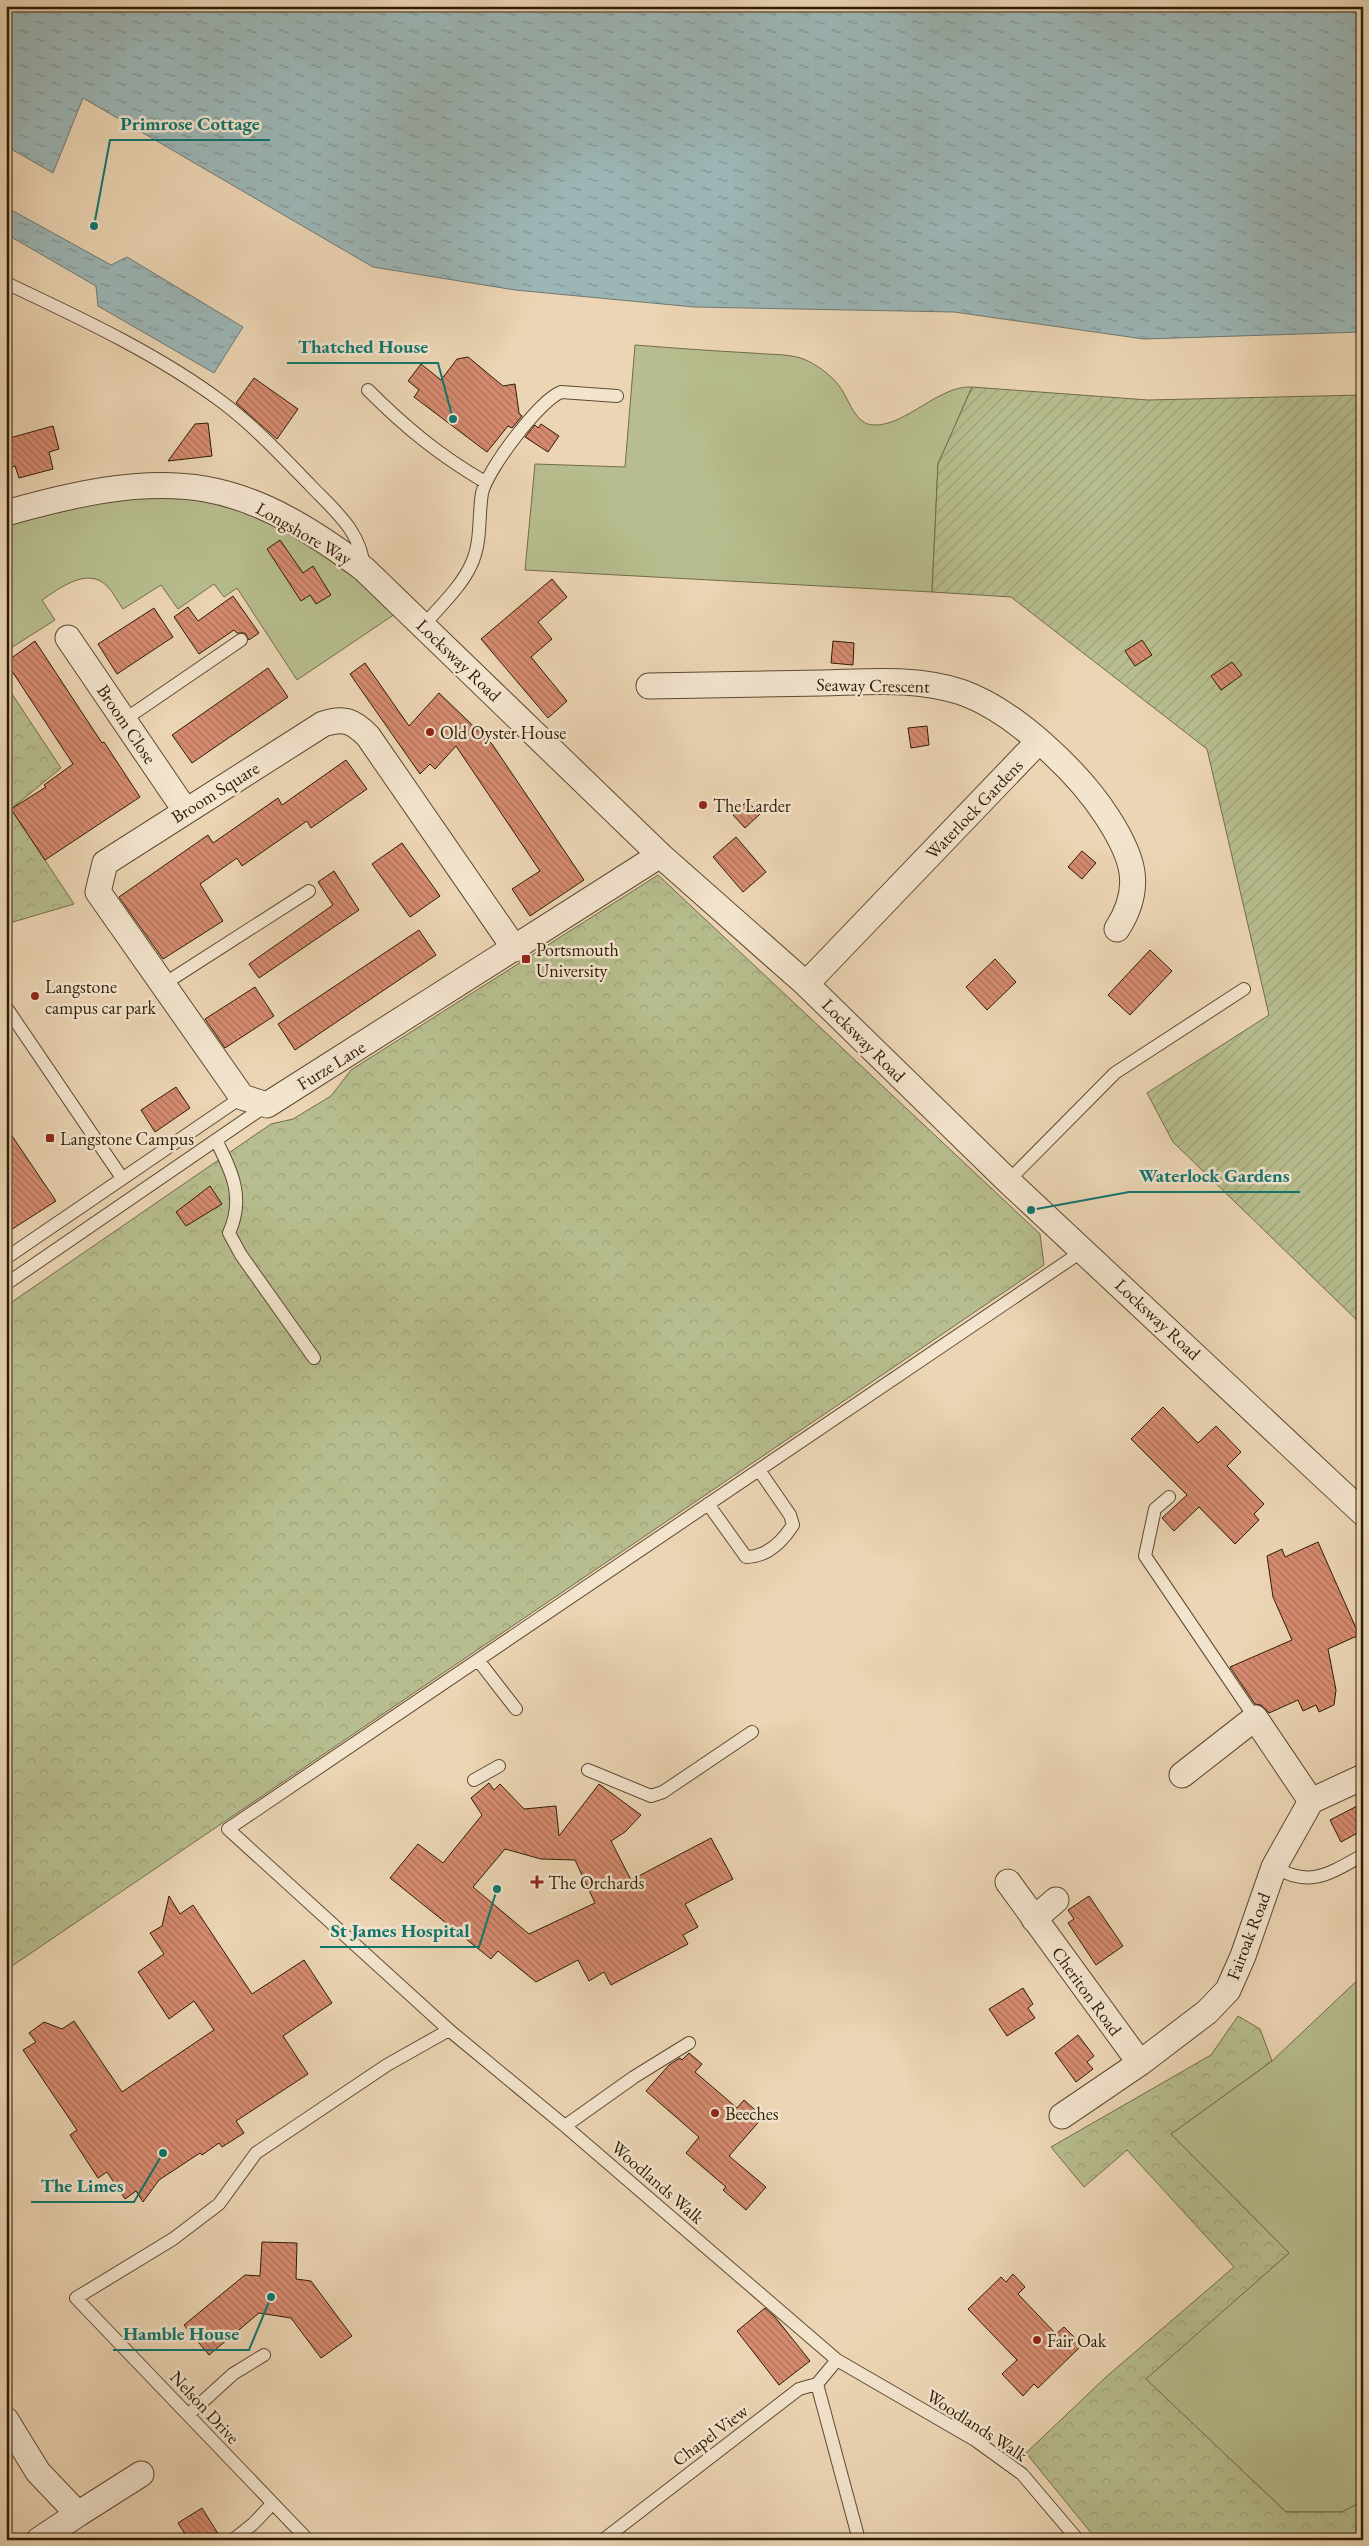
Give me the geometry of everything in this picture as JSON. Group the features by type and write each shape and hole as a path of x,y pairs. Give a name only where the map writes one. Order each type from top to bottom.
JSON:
{"street":[{"name":"Longshore Way","path":"6,512 54,500 104,491 155,488 205,489 251,502 324,541 364,568"},
{"name":"Locksway Road","path":"364,568 660,855 806,984 1008,1181 1363,1512"},
{"name":"Broom Close","path":"68,638 185,810"},
{"name":"Seaway Crescent","path":"648,686 900,681 927,684 959,691 985,702 1038,742 1068,768 1096,800 1117,832 1133,875 1134,894 1128,911 1118,929"},
{"name":"Broom Square","path":"242,1097 98,892 105,863 185,810 323,724 337,719 356,724 368,736 515,949"},
{"name":"Waterlock Gardens","path":"806,984 1038,742"},
{"name":"Furze Lane","path":"267,1105 660,855"},
{"path":"242,1097 267,1105"},
{"path":"1182,1775 1255,1718 1311,1802 1363,1776"},
{"name":"Fairoak Road","path":"1062,2116 1140,2063 1207,2012 1228,1990 1243,1956 1274,1867 1311,1802"},
{"name":"Cheriton Road","path":"1008,1882 1140,2063"},
{"path":"1034,1919 1056,1900"},
{"path":"6,2420 38,2472 78,2514"},
{"path":"39,2540 141,2474"}],"lane":[{"path":"6,283 109,332 224,403 278,453 341,516 358,541 362,551 364,568"},
{"path":"368,390 404,426 444,458 486,482"},
{"path":"424,626 471,566 478,540 481,504 486,482 494,465 536,411 553,396 561,392 618,396"},
{"path":"124,720 240,640"},
{"path":"164,984 309,891"},
{"path":"1008,1181 1115,1074 1244,989"},
{"path":"6,1007 122,1178"},
{"path":"6,1258 242,1097"},
{"name":"Furze Lane","path":"6,1284 267,1105"},
{"path":"216,1140 233,1180 238,1204 235,1219 229,1233 241,1255 314,1358"},
{"path":"516,1709 478,1660 1084,1250"},
{"path":"708,1504 746,1557 759,1557 784,1540 793,1525 790,1515 759,1470"},
{"path":"1168,1497 1155,1509 1145,1556 1255,1718"},
{"name":"Woodlands Walk","path":"478,1660 228,1829 449,2030 565,2126 836,2360 975,2440 1022,2474 1078,2540"},
{"path":"588,1770 651,1796 663,1792 752,1732"},
{"path":"474,1780 499,1766"},
{"path":"1274,1867 1290,1876 1314,1878 1363,1855"},
{"name":"Nelson Drive","path":"308,2540 76,2298 173,2239 219,2204 256,2153 387,2066 449,2030"},
{"path":"565,2126 634,2077 690,2043"},
{"path":"189,2414 233,2374 264,2355"},
{"path":"836,2360 817,2384 859,2540"},
{"name":"Chapel View","path":"603,2540 798,2389 817,2384"},
{"path":"233,2540 253,2524 272,2504"}],"green space":[{"path":"635,345 802,358 830,376 840,387 857,416 867,424 874,425 886,424 898,419 947,392 972,387 938,464 932,592 525,570 535,464 625,467"},
{"path":"972,387 1148,400 1363,395 1363,1326 1173,1142 1147,1093 1269,1015 1207,749 1011,597 932,592 938,464"},
{"path":"183,494 236,507 289,533 341,563 398,612 297,680 237,588 224,597 214,584 178,609 161,585 123,609 107,586 99,580 91,578 73,581 42,600 55,620 6,651 6,521 105,498"},
{"path":"6,685 61,768 11,809 74,904 6,924"},
{"path":"658,875 1040,1234 1044,1265 6,1970 6,1306 271,1124 293,1119 331,1096 351,1070"},
{"path":"1363,1975 1363,2501 1342,2512 1286,2512 1145,2379 1289,2253 1171,2134 1272,2061"},
{"path":"1238,2016 1260,2029 1272,2061 1171,2134 1289,2253 1146,2379 1286,2512 1342,2512 1363,2501 1363,2540 1097,2540 1026,2453 1106,2377 1234,2267 1127,2150 1084,2187 1051,2147 1211,2055"}],"water":[{"path":"6,6 1363,6 1363,332 1144,339 954,312 694,307 515,290 373,267 83,98 53,173 6,146"},
{"path":"6,207 111,265 127,257 243,327 214,373 98,306 96,286 6,234"}],"building":[{"path":"468,357 503,386 515,384 519,413 522,416 512,428 508,426 487,452 414,397 419,390 408,381 421,364 441,380 457,359"},
{"path":"254,378 298,409 277,439 236,403"},
{"path":"208,423 212,456 168,461 195,424"},
{"path":"541,424 559,436 548,452 525,437 535,425 538,428"},
{"path":"53,426 59,449 49,452 53,469 19,478 15,466 6,469 6,439"},
{"path":"280,540 303,573 313,566 331,595 316,604 310,595 301,601 267,549"},
{"path":"552,579 567,597 538,622 552,639 531,657 567,701 548,718 481,639"},
{"path":"233,596 259,633 249,640 245,633 237,633 234,630 199,654 174,617 188,607 198,621"},
{"path":"154,608 173,637 117,674 98,644"},
{"path":"1142,640 1152,655 1135,666 1125,651"},
{"path":"35,641 140,797 45,860 11,809 46,787 44,785 73,764 6,662"},
{"path":"833,641 854,643 853,665 831,663"},
{"path":"1232,662 1242,675 1221,690 1211,676"},
{"path":"365,663 409,726 439,693 492,744 584,880 530,916 512,889 540,871 456,746 435,769 430,764 420,774 350,674"},
{"path":"268,668 288,697 192,763 172,735"},
{"path":"927,726 929,745 911,748 908,728"},
{"path":"346,760 367,789 311,828 307,821 242,866 237,858 200,884 223,921 163,959 119,897 208,835 213,843 278,798 282,805"},
{"path":"747,801 760,814 745,828 733,815"},
{"path":"736,837 766,872 743,892 713,857"},
{"path":"402,843 440,896 410,917 372,864"},
{"path":"1082,851 1096,863 1082,879 1068,867"},
{"path":"334,871 359,910 259,978 249,964 333,905 318,882"},
{"path":"419,930 436,955 295,1050 278,1024"},
{"path":"1150,950 1172,971 1130,1015 1108,995"},
{"path":"995,959 1016,982 987,1010 966,987"},
{"path":"255,987 274,1016 225,1048 205,1019"},
{"path":"176,1087 190,1108 155,1132 141,1110"},
{"path":"6,1127 56,1201 6,1233"},
{"path":"210,1186 222,1204 186,1226 176,1212"},
{"path":"1163,1407 1198,1443 1216,1426 1241,1452 1227,1466 1264,1504 1254,1514 1259,1520 1235,1544 1199,1507 1174,1531 1162,1518 1187,1495 1131,1439"},
{"path":"1318,1542 1359,1635 1328,1649 1336,1690 1334,1705 1319,1712 1316,1705 1303,1711 1298,1700 1269,1713 1261,1705 1255,1704 1230,1667 1292,1640 1273,1597 1267,1556 1282,1549 1285,1557"},
{"path":"489,1783 494,1790 500,1784 524,1809 556,1806 559,1836 599,1784 641,1815 625,1832 611,1841 631,1880 711,1838 733,1879 685,1904 698,1927 683,1935 688,1944 611,1985 604,1972 589,1981 578,1960 536,1982 498,1951 491,1959 390,1878 418,1844 443,1863 482,1815 471,1798","holes":["505,1849 541,1859 575,1860 595,1903 529,1934 473,1887"]},
{"path":"1363,1803 1363,1830 1341,1842 1330,1820"},
{"path":"169,1896 180,1914 193,1905 252,1994 304,1960 332,2003 283,2036 308,2074 236,2121 244,2133 222,2147 219,2143 202,2155 200,2153 159,2180 143,2202 136,2191 125,2199 107,2172 98,2178 70,2135 77,2130 23,2050 36,2042 29,2033 44,2022 62,2029 74,2021 122,2092 214,2030 194,2001 169,2019 138,1972 164,1954 150,1933 162,1926"},
{"path":"1089,1896 1123,1946 1096,1965 1068,1923 1074,1919 1068,1910"},
{"path":"1023,1988 1033,2004 1028,2008 1035,2018 1007,2036 989,2009"},
{"path":"1078,2035 1094,2056 1087,2062 1093,2069 1076,2082 1055,2053"},
{"name":"Beeches","path":"689,2053 702,2064 695,2072 737,2108 744,2100 763,2117 729,2156 766,2187 746,2210 723,2190 726,2187 686,2153 699,2137 646,2091 669,2065 680,2058 682,2060"},
{"path":"262,2242 297,2243 296,2279 311,2281 352,2336 321,2358 291,2318 259,2313 209,2355 184,2325 245,2275 260,2276"},
{"name":"Fair Oak","path":"1013,2274 1025,2287 1018,2294 1056,2334 1064,2327 1082,2345 1038,2388 1034,2384 1023,2396 1002,2374 1017,2360 968,2309 1001,2277 1006,2282"},
{"path":"765,2308 775,2317 810,2361 779,2385 737,2331"},
{"path":"202,2508 222,2540 189,2540 178,2523"}],"place":[{"name":"Primrose Cottage","path":"94,226"},
{"name":"Thatched House","path":"453,419"},
{"name":"Old Oyster House","path":"430,732"},
{"name":"The Larder","path":"703,805"},
{"name":"Portsmouth University","path":"526,959"},
{"name":"Langstone campus car park","path":"35,996"},
{"name":"Langstone Campus","path":"50,1138"},
{"name":"Waterlock Gardens","path":"1031,1210"},
{"name":"The Orchards","path":"537,1882"},
{"name":"St James Hospital","path":"497,1889"},
{"name":"Beeches","path":"715,2113"},
{"name":"The Limes","path":"163,2153"},
{"name":"Hamble House","path":"271,2297"},
{"name":"Fair Oak","path":"1037,2340"}]}
